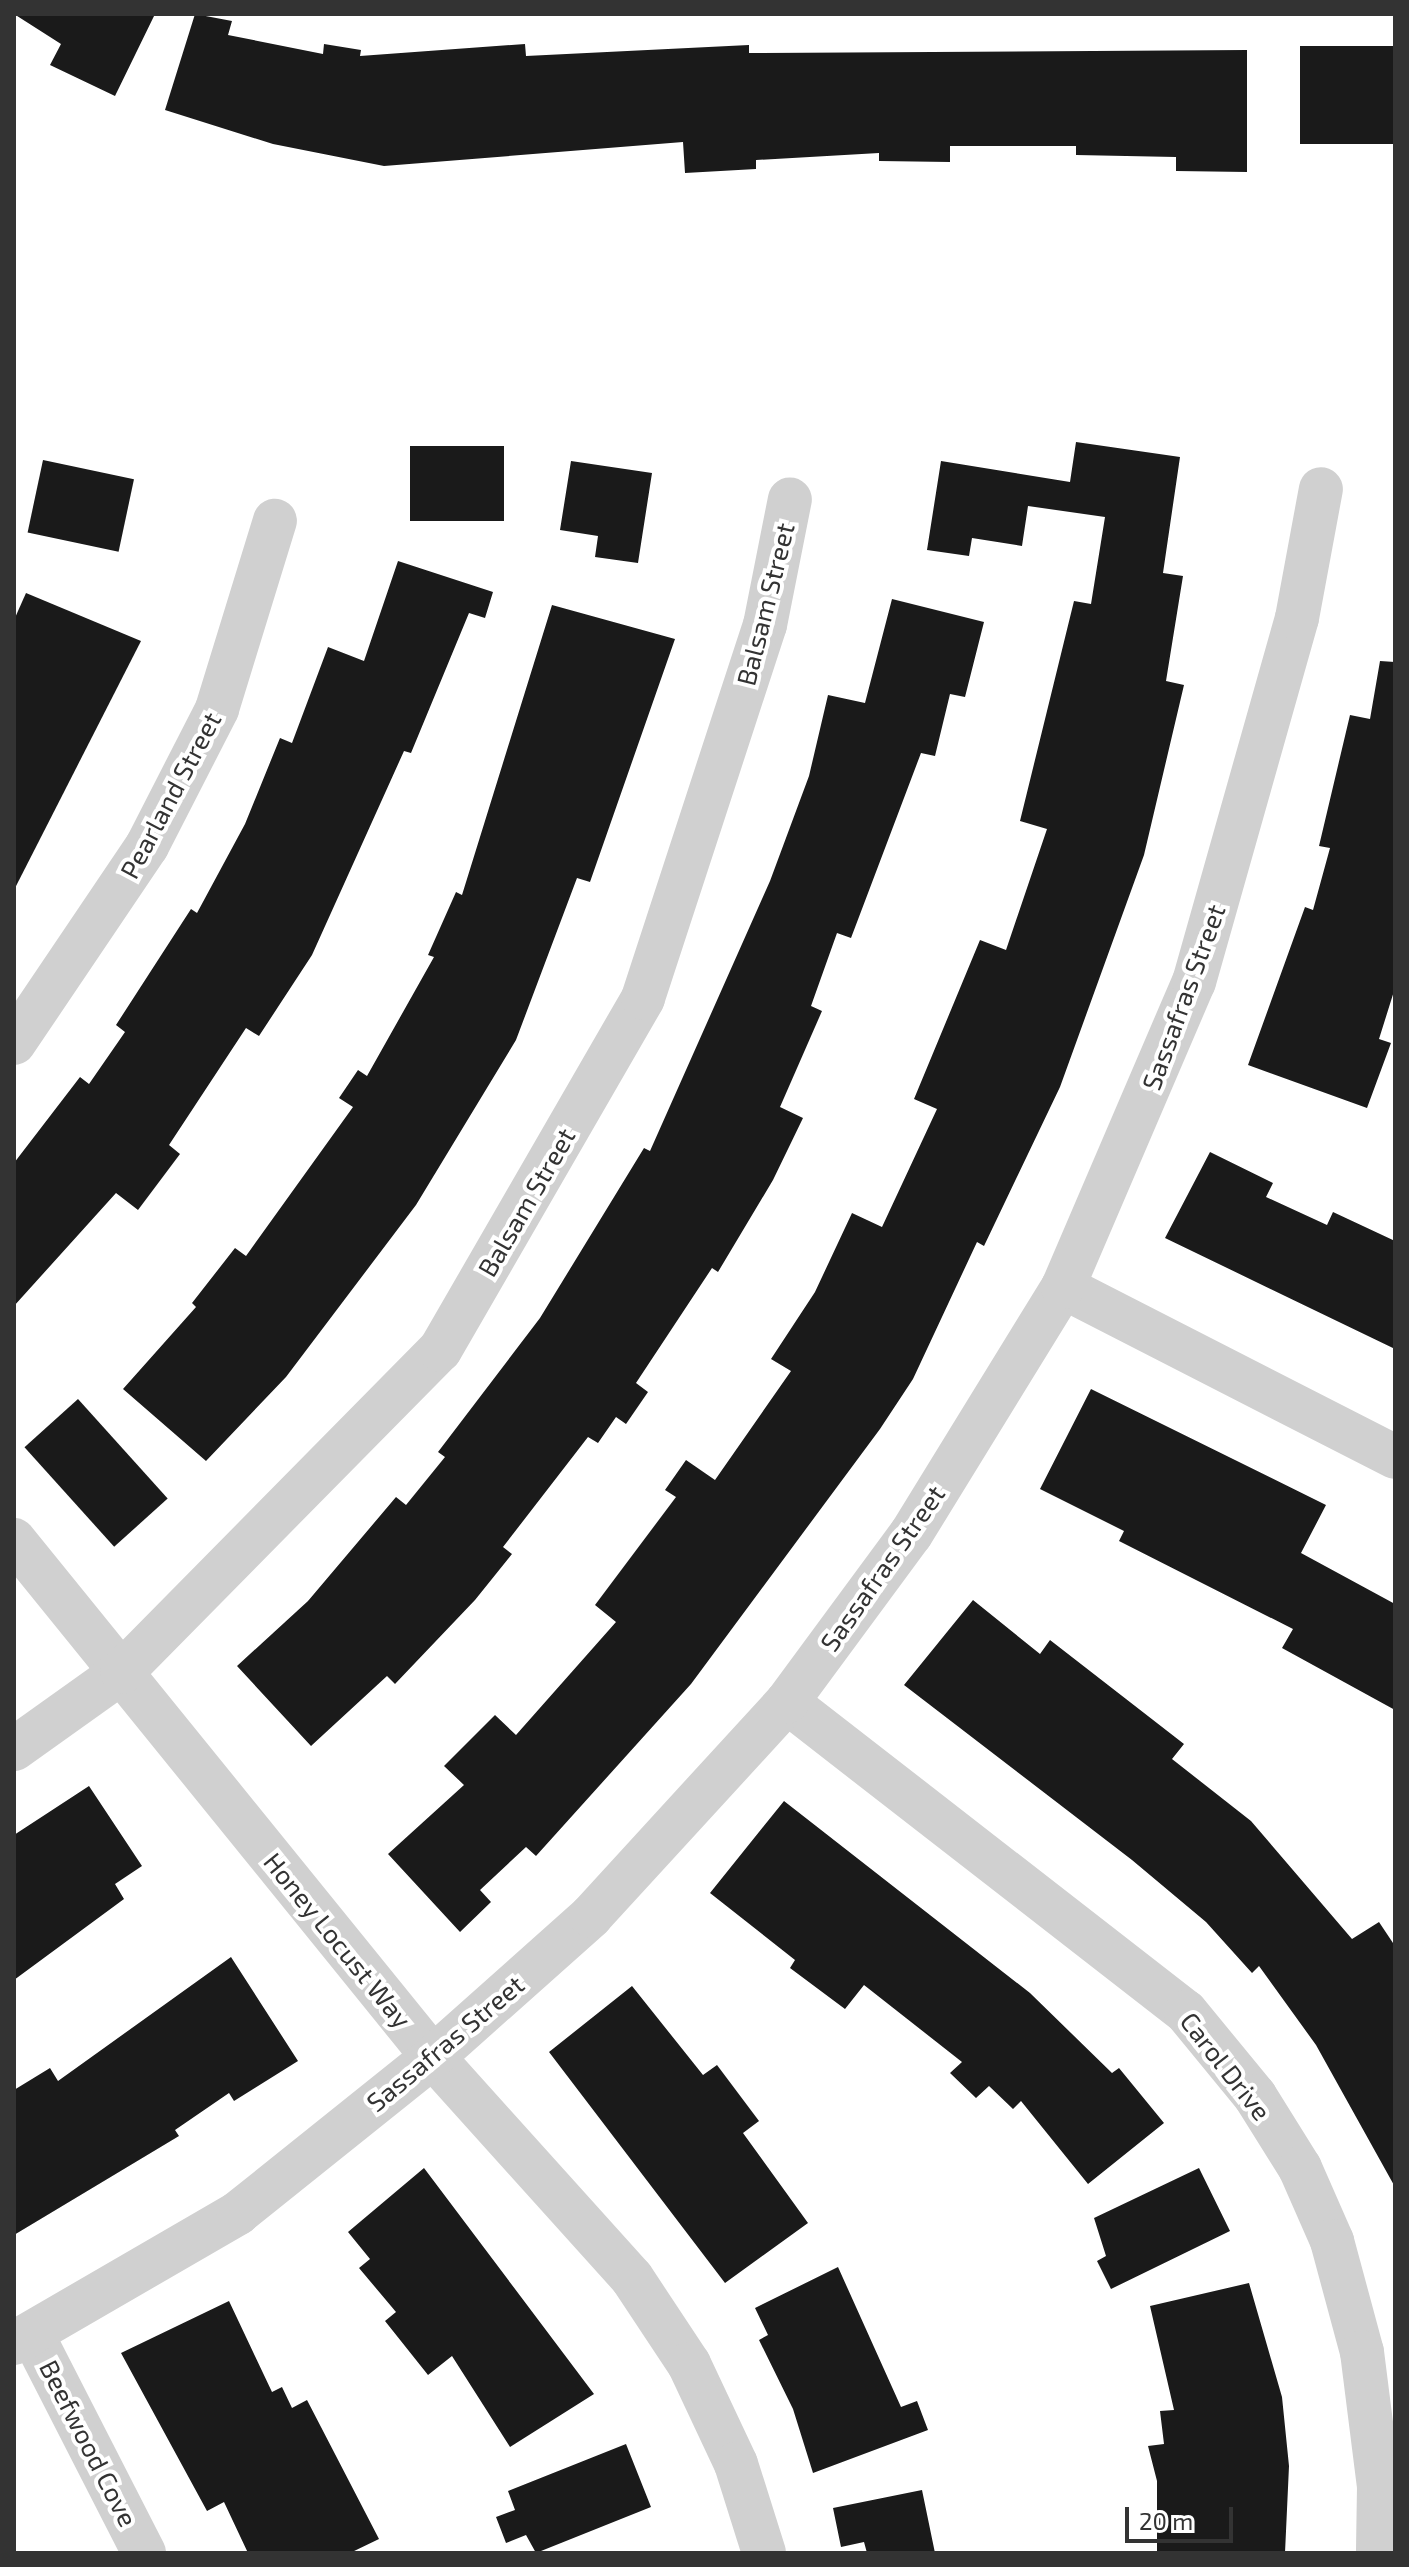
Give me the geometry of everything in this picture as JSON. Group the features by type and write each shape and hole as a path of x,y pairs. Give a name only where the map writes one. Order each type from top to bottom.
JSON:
{"street":[{"name":"Sassafras Street","path":"23,2339 238,2213 433,2057 591,1916 787,1702 911,1534 1063,1287 1194,982 1293,632 1321,489"},
{"name":"Balsam Street","path":"14,1749 122,1672 440,1350 643,998 765,625 790,499"},
{"name":"Pearland Street","path":"14,1043 147,846 217,709 275,521"},
{"path":"1063,1287 1395,1457"},
{"name":"Honey Locust Way","path":"14,1540 433,2057 632,2278 689,2364 736,2464 764,2553"},
{"name":"Carol Drive","path":"787,1702 1186,2012 1255,2096 1300,2168 1332,2241 1362,2352 1379,2486 1378,2553"},
{"name":"Beefwood Cove","path":"23,2339 144,2553"}],"building":[{"path":"14,14 155,14 115,96 50,65 61,44"},
{"path":"195,14 232,21 228,35 323,54 324,44 361,50 360,56 525,44 526,56 749,45 749,53 1247,50 1247,172 1176,171 1176,157 1076,155 1076,146 950,146 950,162 879,161 879,153 756,160 756,169 685,173 683,142 384,166 273,144 165,110"},
{"path":"1300,46 1395,46 1395,144 1300,144"},
{"path":"1076,442 1180,457 1163,573 1183,576 1166,681 1184,685 1144,855 1060,1087 984,1246 977,1242 913,1379 880,1429 691,1684 536,1856 526,1847 480,1890 491,1902 460,1932 388,1854 464,1785 444,1766 495,1715 516,1735 616,1622 595,1605 676,1497 665,1490 686,1460 715,1480 791,1371 771,1359 815,1292 852,1213 882,1227 937,1109 914,1099 980,940 1006,950 1047,829 1020,821 1074,601 1091,604 1105,517 1028,506 1022,546 972,538 969,556 927,550 941,461 1070,482"},
{"path":"410,446 504,446 504,521 410,521"},
{"path":"43,460 134,479 119,552 28,532"},
{"path":"571,461 652,473 638,563 595,557 598,536 560,530"},
{"path":"398,561 493,592 485,618 469,613 411,753 404,751 312,955 259,1036 246,1028 169,1145 180,1154 138,1210 116,1193 14,1306 14,1163 80,1077 89,1084 125,1032 116,1025 191,909 197,913 245,824 280,738 292,743 328,647 364,661"},
{"path":"26,593 141,641 14,890 14,620"},
{"path":"892,599 984,622 965,697 950,694 935,756 921,753 851,938 837,933 811,1006 822,1011 780,1107 803,1118 773,1180 718,1272 712,1268 636,1383 648,1392 626,1424 616,1417 598,1443 588,1437 503,1547 512,1554 475,1600 395,1684 387,1676 311,1746 237,1666 308,1601 396,1497 406,1505 445,1457 438,1452 540,1318 644,1148 650,1151 770,881 809,776 828,695 865,703"},
{"path":"552,605 675,639 590,882 577,878 516,1040 416,1205 286,1377 206,1461 123,1389 196,1307 192,1303 235,1248 246,1256 353,1107 339,1098 358,1070 367,1076 434,957 428,955 456,892 462,895"},
{"path":"1380,661 1395,662 1395,988 1379,1039 1391,1043 1367,1108 1248,1065 1305,907 1313,910 1330,848 1319,846 1350,715 1370,719"},
{"path":"1210,1152 1273,1183 1266,1197 1327,1225 1333,1212 1395,1241 1395,1349 1165,1238"},
{"path":"1091,1389 1326,1505 1301,1553 1395,1604 1395,1710 1282,1648 1293,1629 1119,1541 1124,1531 1040,1489"},
{"path":"78,1399 168,1499 114,1547 24,1447"},
{"path":"973,1600 1040,1654 1050,1640 1184,1744 1172,1759 1251,1821 1352,1939 1379,1922 1395,1946 1395,2187 1316,2045 1259,1966 1252,1973 1206,1922 1132,1860 904,1685"},
{"path":"89,1786 142,1866 115,1884 124,1899 14,1980 14,1835"},
{"path":"784,1801 1030,1993 1112,2073 1119,2068 1164,2123 1088,2184 1021,2101 1013,2109 989,2086 976,2098 950,2073 962,2062 864,1985 845,2009 790,1968 795,1960 710,1893"},
{"path":"231,1957 298,2061 234,2101 229,2093 175,2130 179,2136 14,2235 14,2090 50,2068 58,2081"},
{"path":"632,1986 703,2075 717,2065 759,2121 743,2133 808,2223 725,2283 549,2052"},
{"path":"424,2168 594,2394 510,2447 452,2356 428,2375 385,2321 396,2312 359,2268 370,2259 348,2232"},
{"path":"1199,2168 1230,2231 1111,2289 1097,2261 1106,2256 1094,2218"},
{"path":"838,2267 901,2407 917,2401 928,2430 813,2473 793,2409 759,2340 768,2335 755,2308"},
{"path":"1249,2283 1282,2397 1289,2466 1285,2553 1157,2553 1157,2481 1148,2446 1164,2444 1160,2411 1174,2410 1150,2306"},
{"path":"229,2301 272,2392 282,2387 292,2408 307,2400 379,2539 350,2553 248,2553 224,2502 207,2511 121,2353"},
{"path":"626,2444 651,2507 536,2553 526,2535 506,2543 496,2517 515,2510 508,2491"},
{"path":"922,2490 935,2553 867,2553 864,2542 841,2547 833,2508"}]}
